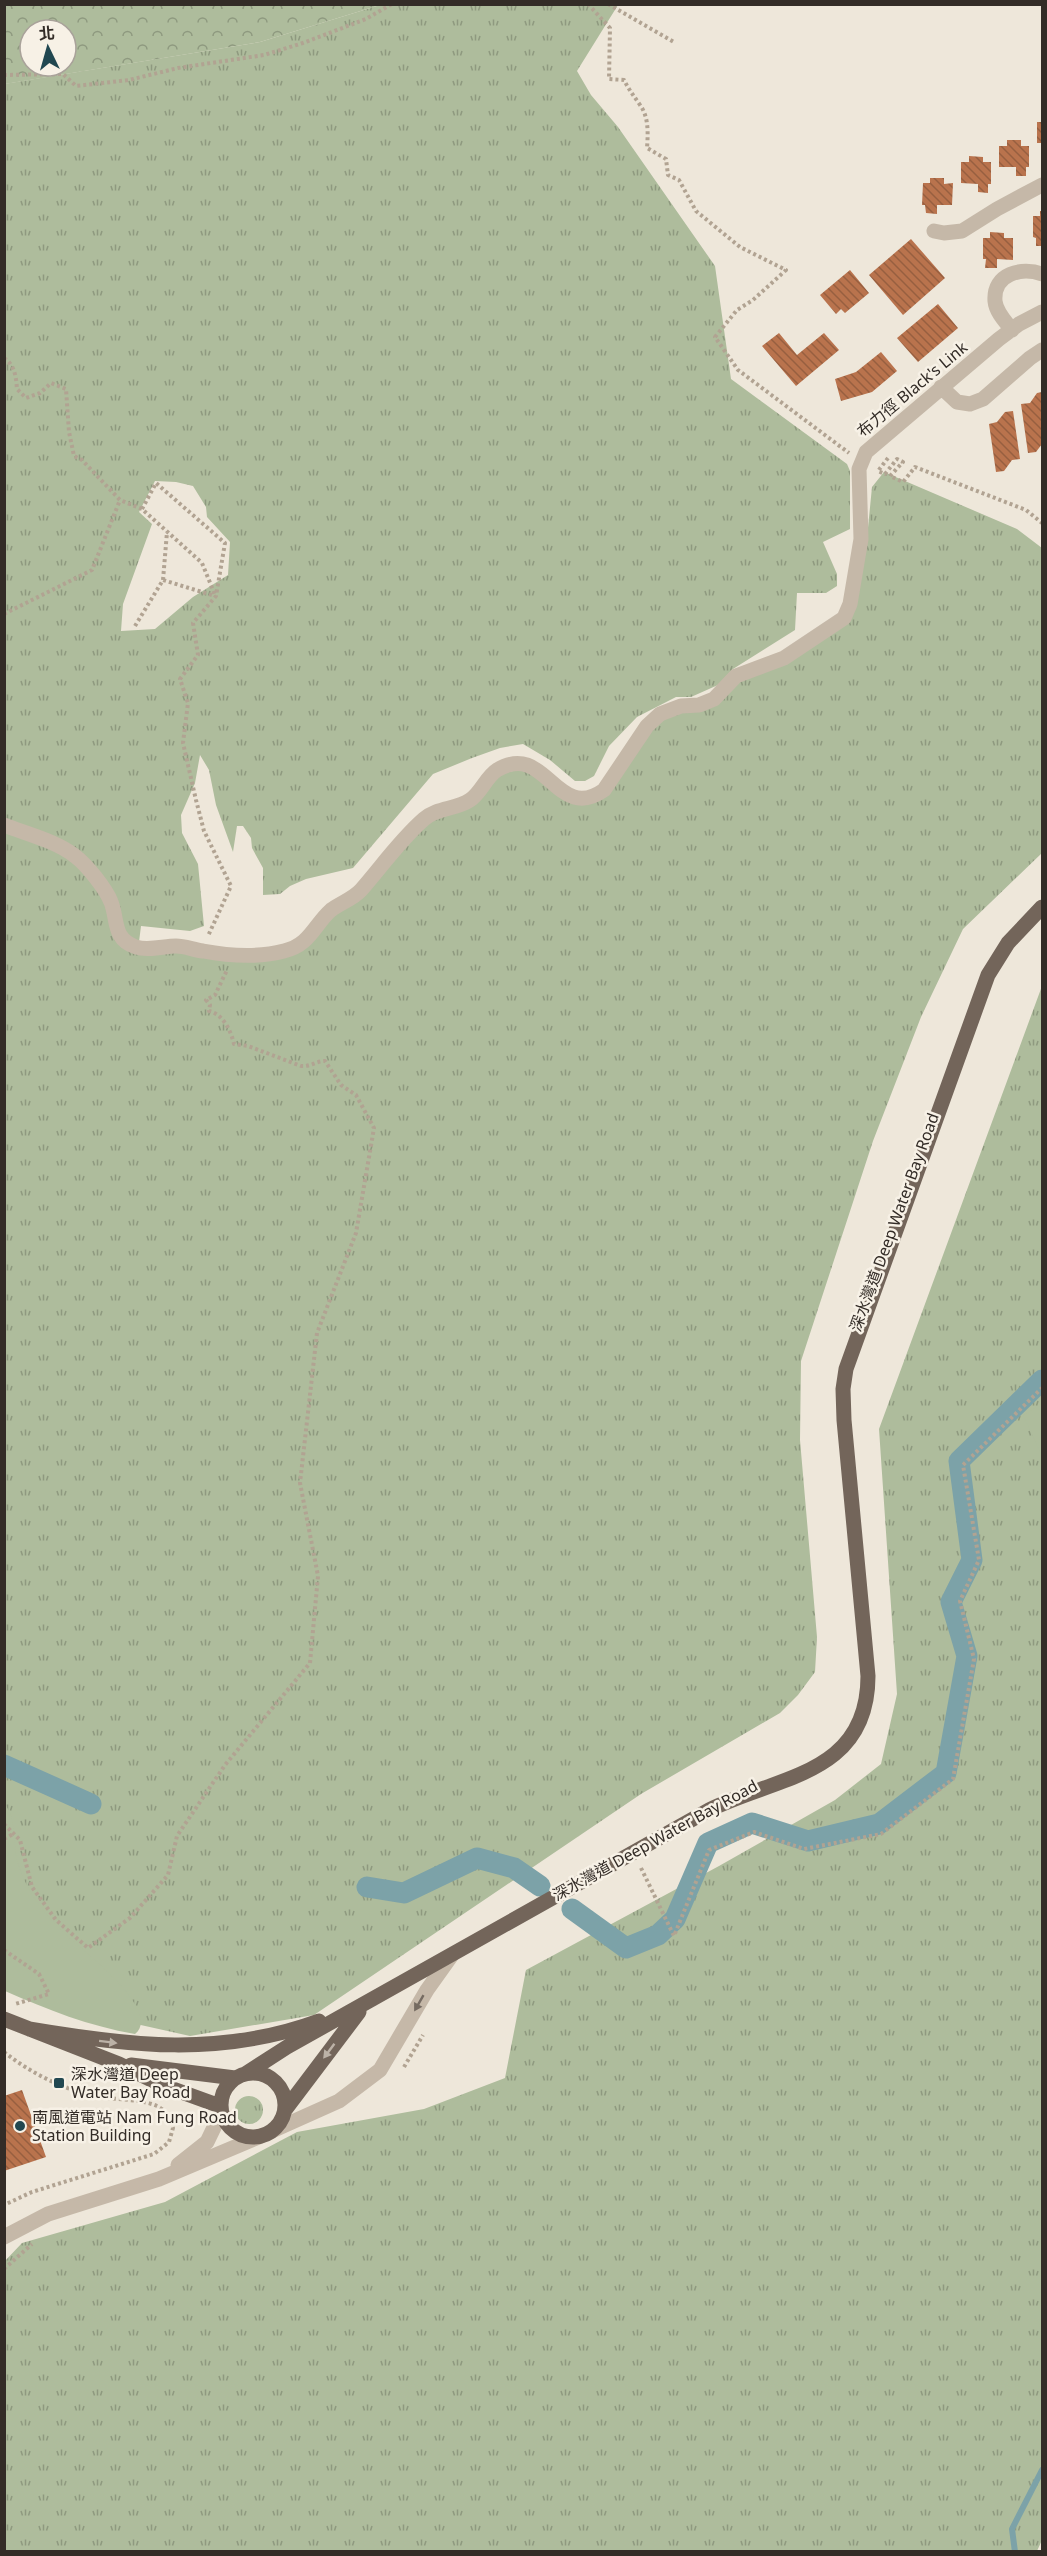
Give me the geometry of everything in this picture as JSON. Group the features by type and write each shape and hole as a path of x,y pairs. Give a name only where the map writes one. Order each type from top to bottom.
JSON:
{"main road":[{"name":"深水灣道 Deep Water Bay Road","path":"240,2076 287,2047 709,1810 738,1796 815,1769 836,1755 857,1728 866,1698 868,1676 844,1420 843,1389 846,1369 987,975 1008,943 1042,908"},
{"name":"深水灣道 Deep Water Bay Road","path":"285,2110 348,2024 365,2005"},
{"path":"29,2029 108,2043 163,2047 211,2044 260,2038 313,2024 365,2005"},
{"path":"4,2019 119,2064 162,2085 221,2109"},
{"path":"119,2064 240,2076 258,2073 275,2082 284,2098 285,2110 280,2122 266,2134 248,2137 236,2133 227,2125 221,2109 222,2095 240,2076"}],"street":[{"path":"934,231 953,233 962,231 1042,185"},
{"path":"1012,330 997,308 995,300 999,284 1011,273 1019,270 1027,269 1042,274"},
{"name":"布力徑 Black's Link","path":"4,825 75,856 105,890 112,904 113,920 122,938 136,947 176,946 234,956 286,951 309,938 330,911 359,892 377,868 424,819 436,810 461,805 472,799 495,771 508,765 531,766 544,773 561,791 572,798 594,797 604,790 647,726 660,714 681,706 699,705 714,699 736,676 784,658 844,618 850,604 861,538 858,479 862,459 872,446 941,387 1012,330 1042,312"},
{"path":"941,387 957,402 976,402 1042,350"},
{"name":"深水灣道 Deep Water Bay Road","path":"4,2237 48,2214 159,2179 339,2101 380,2070 427,1990 452,1955"},
{"name":"深水灣道 Deep Water Bay Road","path":"159,2179 207,2142 221,2109"}],"path":[{"path":"4,75 63,74 76,86 129,80 178,68 264,55 366,19 392,4"},
{"path":"588,4 610,28 609,80 624,80 630,93 642,106 648,129 647,148 666,159 668,175 679,180 696,211 740,247 786,270 753,300 737,310 715,337 738,370 847,452 862,459 889,456 878,471 885,474 897,459 903,462 890,476 903,482 915,467 1026,510 1042,523"},
{"path":"608,4 674,42"},
{"path":"4,358 9,361 15,373 17,389 26,398 40,393 51,383 66,389 69,432 74,456 82,460 120,500 141,509 202,563 216,596"},
{"path":"141,509 156,483 225,543 216,596 193,623 198,655 180,679 188,703 183,743 196,800 204,831 231,886 201,951"},
{"path":"4,614 92,570 120,500"},
{"path":"135,626 163,580 167,532"},
{"path":"163,580 216,596"},
{"path":"4,1824 20,1840 32,1887 56,1920 88,1948 130,1918 168,1875 177,1836 225,1765 310,1663 318,1576 300,1483 317,1333 356,1233 374,1128 356,1095 341,1085 325,1061 316,1061 308,1066 301,1066 248,1046 234,1044 231,1032 216,1013 209,1011 210,1005 206,1000 215,995 234,956"},
{"path":"4,1839 13,1834"},
{"name":"深水灣道 Deep Water Bay Road","path":"631,1873 650,1862"},
{"path":"4,1950 39,1974 49,1994 15,2004"},
{"path":"402,2069 409,2062 424,2032"},
{"path":"4,2052 20,2064 66,2087 99,2097 156,2106 167,2113 173,2128 169,2142 154,2154 32,2192 4,2205"},
{"path":"4,2269 36,2241"}],"green space":[{"path":"5,4 380,4 260,42 78,72 78,18 18,18 18,78 41,78 5,84"},
{"path":"380,5 618,5 577,71 591,95 618,127 715,266 731,379 847,464 850,471 850,529 823,542 837,574 837,586 826,593 797,593 795,630 733,669 718,685 691,697 676,697 637,717 609,746 594,776 585,781 575,781 550,760 523,744 500,748 433,774 353,868 306,879 290,886 280,894 263,895 263,868 252,848 251,838 243,826 237,826 233,852 216,805 209,770 200,755 195,783 181,815 182,833 198,864 204,926 190,931 141,926 138,950 290,954 427,821 497,774 523,769 585,803 651,727 739,678 849,622 867,538 872,487 884,472 1017,529 1042,548 1042,853 963,929 921,1017 873,1141 801,1361 800,1440 817,1637 815,1672 798,1695 780,1713 641,1794 314,2015 190,2036 69,2009 5,1980 4,84 41,78 78,78 78,72 260,42","holes":["155,481 193,486 206,507 207,517 230,542 228,575 193,597 155,629 121,631 123,604 152,524 139,512"]},
{"path":"1042,986 1042,2540 1037,2551 5,2551 4,2262 22,2243 165,2202 297,2132 424,2109 505,2078 526,1970 719,1866 835,1800 881,1764 897,1694 879,1429"},
{"path":"1042,1404 1042,1456 1023,1415"},
{"path":"4,1803 13,1823 17,1860 29,1889 54,1923 100,1964 129,1995 138,2010 141,2023 135,2034 69,2017 5,1991"},
{"path":"249,2096 259,2100 263,2110 259,2120 249,2124 239,2120 235,2110 239,2100"}],"building":[{"path":"1037,122 1042,122 1042,143 1037,143"},
{"path":"1007,140 1021,140 1021,146 1029,146 1029,167 1026,167 1026,176 1016,176 1016,167 999,167 999,146 1007,146"},
{"path":"969,156 983,157 983,162 991,162 991,184 988,184 988,193 978,192 978,184 961,183 961,162 969,162"},
{"path":"930,178 944,178 944,184 953,183 952,205 937,205 937,214 926,213 925,205 922,205 923,183 930,183"},
{"path":"1040,211 1042,211 1042,246 1036,246 1036,238 1033,237 1033,216 1040,216"},
{"path":"990,232 1004,233 1004,238 1013,238 1013,260 997,259 997,268 985,268 986,259 983,259 983,238 990,238"},
{"path":"911,239 945,278 903,315 869,275"},
{"path":"850,270 869,293 845,313 841,309 836,314 820,295"},
{"path":"938,304 958,328 918,362 897,338"},
{"path":"779,333 797,355 824,333 839,350 796,386 762,346"},
{"path":"881,352 897,371 872,392 841,401 835,379 856,372"},
{"path":"1042,392 1042,444 1036,452 1028,453 1021,404 1030,403 1037,393"},
{"path":"1013,411 1020,459 1012,460 1004,471 996,472 989,424 997,422 1005,412"},
{"name":"南風道電站 Nam Fung Road Station Building","path":"22,2090 46,2157 4,2171 4,2096"}],"waterway":[{"path":"572,1909 626,1948 658,1935 675,1919 708,1843 752,1823 808,1841 879,1824 946,1773 967,1656 951,1602 972,1560 959,1461 1042,1380"},
{"path":"4,1765 91,1804"},
{"path":"367,1887 404,1893 477,1858 514,1868 540,1886"},
{"path":"1015,2552 1012,2529 1042,2470"}],"place":[{"name":"深水灣道 Deep Water Bay Road","path":"59,2083"},
{"name":"南風道電站 Nam Fung Road Station Building","path":"20,2126"}]}
